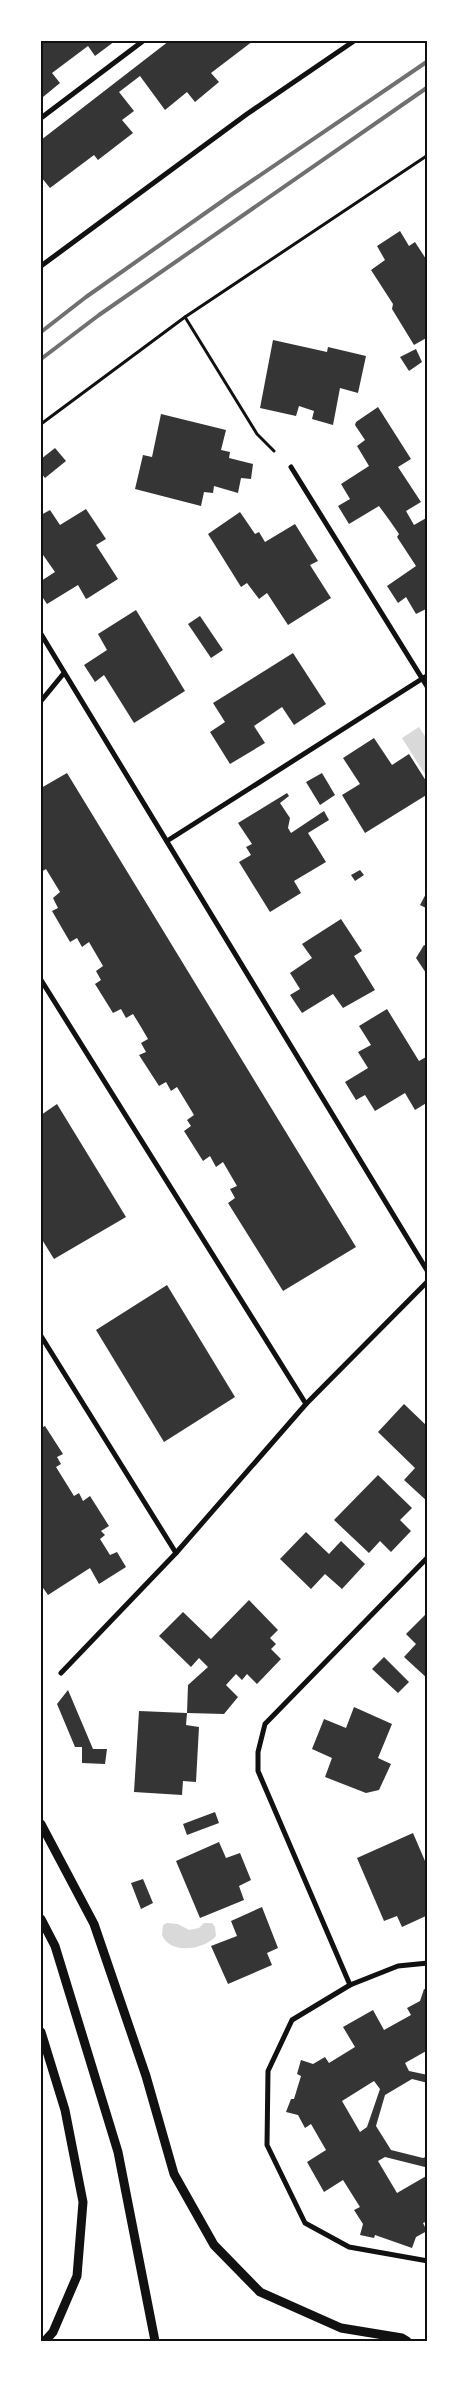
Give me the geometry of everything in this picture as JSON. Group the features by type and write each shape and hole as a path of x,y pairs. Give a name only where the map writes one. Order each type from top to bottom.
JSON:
{"street":[{"path":"41,118 143,41"},
{"path":"41,266 247,114 354,41"},
{"path":"290,467 428,688"},
{"path":"41,634 428,1272"},
{"path":"41,701 64,673"},
{"path":"167,840 428,675"},
{"path":"41,980 306,1404"},
{"path":"61,1673 176,1553 306,1404 428,1281"},
{"path":"41,1336 176,1553"},
{"path":"350,1985 258,1771 258,1752 265,1724 428,1557"},
{"path":"41,1824 94,1924 146,2076 174,2174 214,2245 260,2292 341,2328 402,2338 407,2341"},
{"path":"41,1919 55,1946 118,2152 156,2341"},
{"path":"428,1963 398,1966 350,1985 292,2020 268,2071 266,2145 305,2223 350,2247 428,2261"},
{"path":"41,2032 65,2110 83,2202 77,2276 53,2332 45,2341"}],"path":[{"path":"41,424 185,317 428,155"},
{"path":"185,317 257,434 290,467"}],"shaded area":[{"path":"419,727 428,741 426,776 402,738"},
{"path":"167,1923 178,1924 189,1930 199,1928 204,1923 212,1923 215,1927 216,1936 204,1945 179,1948 172,1946 162,1935 163,1925"}],"building":[{"path":"41,41 115,41 95,56 88,46 52,73 60,83 43,97"},
{"path":"169,41 253,41 211,73 219,82 195,102 187,92 165,110 140,76 119,92 134,111 122,120 133,133 98,160 94,155 50,188 41,177 41,140"},
{"path":"400,231 409,246 415,242 426,259 428,258 428,337 414,345 392,309 393,304 371,270 385,260 377,246"},
{"path":"273,340 327,352 328,347 366,356 358,393 340,388 333,425 312,419 314,411 299,406 296,416 260,408"},
{"path":"416,349 422,362 409,371 400,357"},
{"path":"378,407 411,459 398,467 421,502 406,511 414,525 428,517 428,608 416,614 406,597 398,603 387,586 416,566 397,537 399,534 390,521 379,506 349,524 338,506 350,499 341,484 369,466 357,446 365,440 355,425 356,422"},
{"path":"161,414 226,430 221,450 230,452 229,458 253,464 251,479 241,478 238,493 214,486 213,493 204,492 201,506 135,489 143,455 152,457"},
{"path":"55,448 66,461 45,478 41,473 41,459"},
{"path":"86,509 106,539 96,545 118,579 86,599 78,585 47,604 41,595 41,581 55,572 41,552 41,515 50,510 60,525"},
{"path":"240,512 255,534 259,532 265,542 295,524 318,561 310,565 331,598 288,625 267,593 259,599 247,583 241,587 208,534"},
{"path":"136,610 185,691 134,723 104,675 95,682 84,665 107,650 98,634"},
{"path":"200,616 223,650 211,658 188,624"},
{"path":"293,653 326,704 294,725 282,707 254,726 265,743 230,764 210,732 225,722 213,703"},
{"path":"374,738 392,765 409,754 428,784 428,794 365,833 342,795 360,784 343,758"},
{"path":"67,773 356,1247 283,1291 228,1203 235,1198 230,1189 237,1186 223,1162 216,1167 210,1156 203,1161 184,1131 191,1126 187,1120 194,1115 177,1087 171,1091 166,1082 159,1086 139,1055 146,1052 141,1043 148,1039 141,1027 133,1014 126,1018 121,1009 113,1013 95,984 101,980 96,971 103,966 89,942 82,947 77,938 70,942 52,911 58,908 53,898 60,892 46,869 41,872 41,788"},
{"path":"322,773 335,795 320,805 306,782"},
{"path":"287,793 289,796 280,803 290,818 288,828 291,833 324,811 329,820 308,833 326,862 294,881 301,893 270,912 239,862 251,855 246,847 252,844 238,823"},
{"path":"360,870 364,875 355,881 351,875"},
{"path":"428,890 428,909 420,905"},
{"path":"341,919 362,951 354,956 375,990 343,1008 333,994 302,1013 290,995 300,989 290,973 312,958 302,944"},
{"path":"424,945 428,947 426,973 416,958"},
{"path":"387,1009 419,1061 426,1057 428,1059 428,1102 415,1110 405,1093 375,1111 365,1095 356,1100 345,1082 368,1068 358,1052 371,1045 359,1026"},
{"path":"57,1104 126,1217 54,1259 41,1238 41,1115"},
{"path":"167,1285 235,1397 164,1442 96,1330"},
{"path":"404,1404 428,1427 428,1502 404,1480 415,1468 378,1432"},
{"path":"45,1426 63,1454 57,1457 61,1464 56,1467 74,1496 79,1493 83,1501 90,1496 109,1526 101,1531 105,1535 100,1539 110,1555 117,1552 126,1567 99,1584 90,1568 48,1595 41,1585 41,1428"},
{"path":"378,1475 412,1508 400,1520 411,1531 391,1552 380,1541 369,1553 334,1520"},
{"path":"306,1532 329,1554 341,1541 365,1564 342,1589 325,1574 311,1589 280,1559"},
{"path":"249,1600 278,1630 270,1638 276,1644 271,1649 281,1659 257,1684 247,1674 242,1680 236,1674 226,1685 238,1697 224,1714 187,1713 188,1685 208,1667 199,1658 191,1667 159,1636 183,1612 211,1639"},
{"path":"426,1614 428,1616 428,1679 404,1657 416,1644 406,1634"},
{"path":"384,1657 409,1682 398,1693 372,1669"},
{"path":"68,1690 93,1749 107,1749 105,1764 82,1763 82,1747 75,1747 57,1704"},
{"path":"354,1707 392,1724 378,1758 391,1764 379,1790 366,1793 325,1777 332,1758 312,1749 324,1719 346,1728"},
{"path":"139,1711 187,1713 186,1725 199,1727 196,1782 183,1781 182,1795 134,1792"},
{"path":"215,1812 219,1823 187,1835 183,1824"},
{"path":"413,1833 428,1868 428,1915 402,1927 397,1916 384,1921 357,1858"},
{"path":"219,1842 226,1858 240,1853 251,1880 239,1886 244,1900 200,1918 176,1861"},
{"path":"143,1879 153,1903 141,1909 131,1883"},
{"path":"262,1907 278,1948 267,1953 272,1965 228,1984 211,1946 237,1936 231,1921"},
{"path":"424,1989 428,1990 428,2050 405,2063 409,2071 428,2075 428,2083 412,2079 385,2095 376,2126 391,2150 423,2158 428,2156 428,2171 425,2167 385,2157 378,2161 397,2193 428,2175 428,2221 423,2223 427,2231 416,2237 412,2248 375,2235 374,2238 360,2235 363,2224 354,2210 360,2207 343,2180 324,2192 307,2162 326,2150 311,2124 305,2128 298,2115 286,2112 291,2099 294,2099 301,2076 297,2074 301,2060 313,2064 325,2057 329,2063 355,2047 343,2027 373,2010 384,2030 411,2015 407,2008 420,2001","holes":["374,2081 380,2089 367,2127 360,2132 342,2101"]}],"railway":[{"path":"41,332 86,297 231,195 428,61"},
{"path":"41,359 99,315 428,87"}]}
